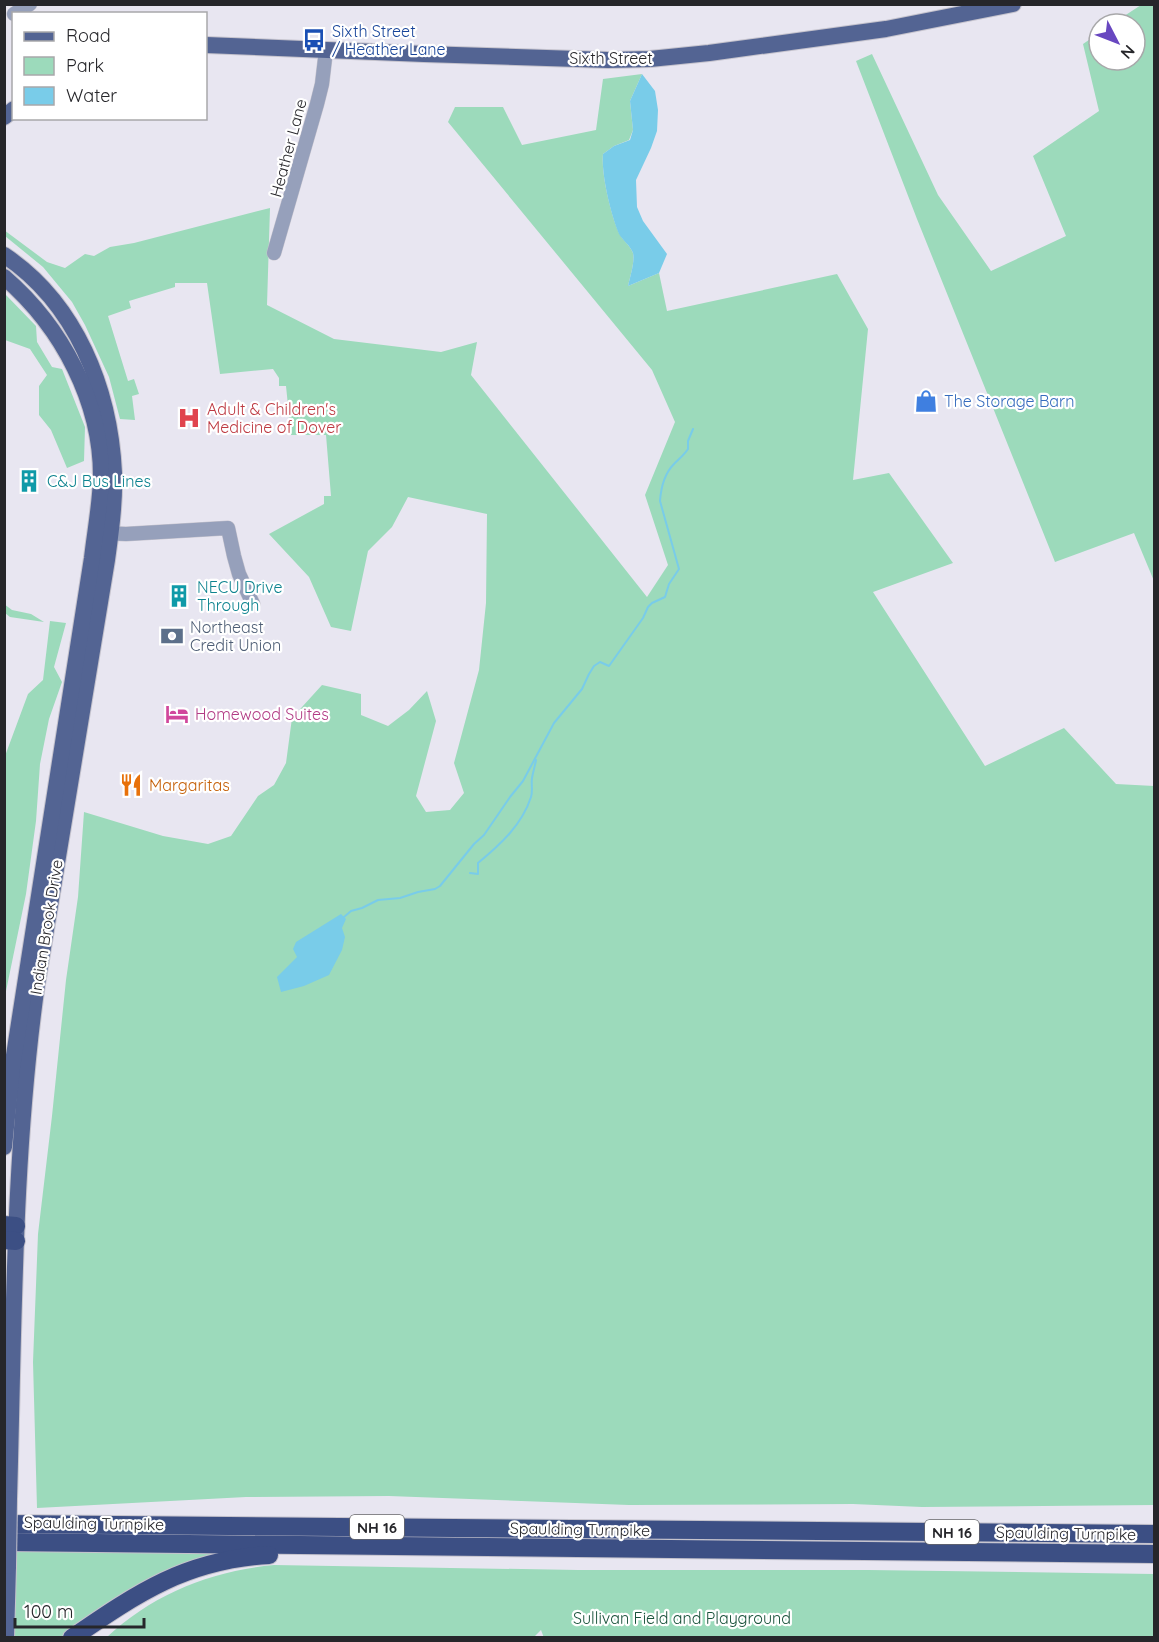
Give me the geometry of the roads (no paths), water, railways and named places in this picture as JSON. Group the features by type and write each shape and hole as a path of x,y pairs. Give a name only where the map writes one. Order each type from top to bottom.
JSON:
{"highway":[{"name":"Spaulding Turnpike","path":"4,1524 1155,1534"},
{"name":"Spaulding Turnpike","path":"4,1542 1155,1554"},
{"path":"72,1638 148,1588 203,1565 249,1556 311,1552 341,1546"},
{"path":"84,1638 99,1620"}],"main road":[{"name":"Sixth Street","path":"207,45 608,60 668,58 886,28 1013,4"},
{"name":"Indian Brook Drive","path":"4,255 37,282 77,335 97,378 105,409 113,457 114,489 103,533 12,1068 4,1147"},
{"name":"Indian Brook Drive","path":"4,277 26,297 47,322 72,362 87,397 94,421 100,459 103,533 33,1014 10,1233 6,1638"}],"street":[{"path":"17,12 30,4"},
{"name":"Heather Lane","path":"274,253 317,104 326,50"},
{"path":"103,533 228,528 239,574 254,604"}],"water":[{"path":"642,74 655,91 658,110 657,131 636,180 637,207 643,221 667,254 659,273 628,286 633,253 619,234 613,216 605,183 603,154 614,146 630,140 633,130 630,101"},
{"path":"341,914 346,919 342,928 345,937 342,950 329,975 304,986 281,992 277,977 297,957 293,949 296,942"}],"waterway":[{"path":"344,917 351,911 378,900 400,898 440,886 484,835 523,781 554,723 582,689 594,666 600,662 609,666 643,618 648,607 665,597 669,584 679,569 660,501 661,491 668,472 688,449 688,441 693,429"},
{"path":"470,873 478,874 478,863 502,842 522,817 532,795 532,778 536,760"}],"place":[{"name":"Sixth Street / Heather Lane","path":"314,40"},
{"name":"The Storage Barn","path":"926,401"},
{"name":"Adult & Children's Medicine of Dover","path":"189,418"},
{"name":"C&J Bus Lines","path":"29,481"},
{"name":"NECU Drive Through","path":"179,596"},
{"name":"Northeast Credit Union","path":"172,636"},
{"name":"Homewood Suites","path":"177,714"},
{"name":"Margaritas","path":"131,785"}],"park label":[{"name":"Sullivan Field and Playground","path":"682,1618"}]}
